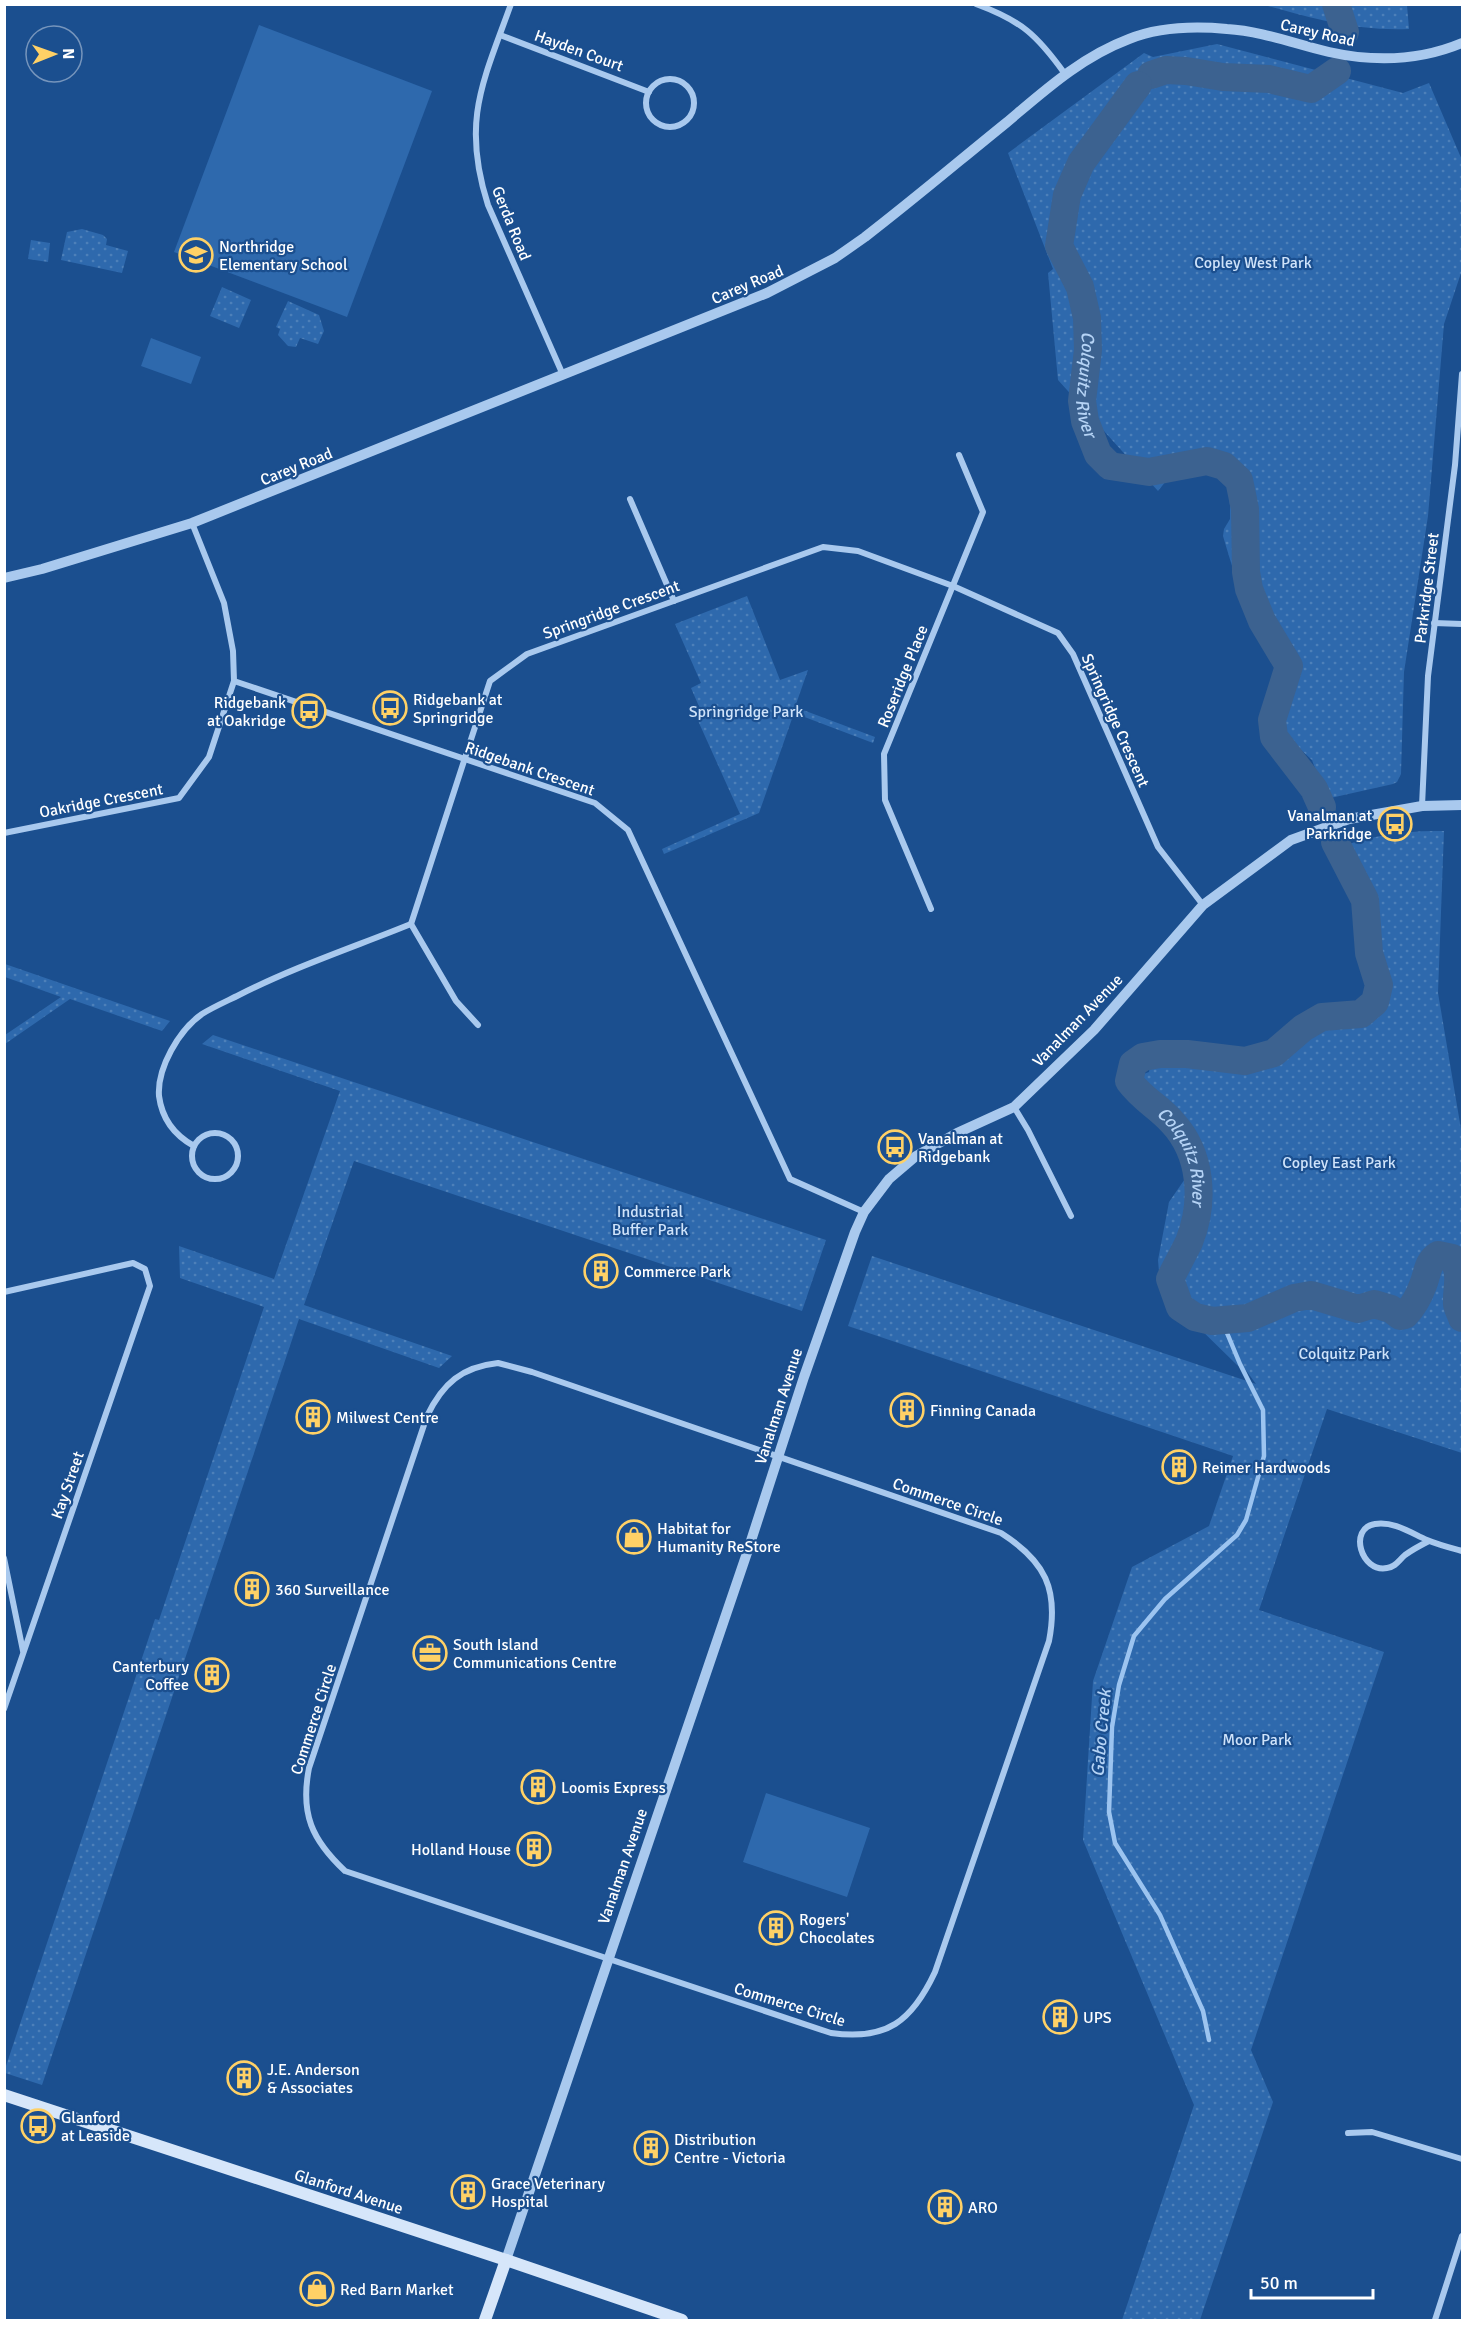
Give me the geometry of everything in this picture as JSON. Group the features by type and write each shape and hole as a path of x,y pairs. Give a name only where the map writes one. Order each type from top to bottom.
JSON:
{"main road":[{"name":"Glanford Avenue","path":"4,2095 682,2320"},
{"name":"Vanalman Avenue","path":"485,2320 506,2260"}],"street":[{"name":"Gerda Road","path":"511,4 480,89 474,131 480,180 488,205 563,376"},
{"path":"976,4 1001,13 1032,33 1047,47 1065,74"},
{"name":"Carey Road","path":"4,578 42,569 192,523 767,293 835,258 892,216 1065,74 1105,50 1130,39 1153,32 1176,29 1228,29 1259,34 1328,52 1381,59 1433,53 1462,43"},
{"name":"Hayden Court","path":"500,35 649,92"},
{"path":"666,79 680,82 691,92 693,107 691,114 681,124 666,126 659,124 649,114 646,107 649,92 653,86 666,79"},
{"name":"Parkridge Street","path":"1422,806 1428,676 1455,465 1462,374"},
{"name":"Roseridge Place","path":"931,909 885,800 884,754 982,512 959,455"},
{"path":"630,499 674,601"},
{"path":"192,523 224,603 233,651 234,681"},
{"name":"Springridge Crescent","path":"411,924 490,681 527,654 823,547 858,551 953,586 1058,633 1073,654 1158,848 1203,905"},
{"path":"1434,623 1462,624"},
{"name":"Ridgebank Crescent","path":"234,681 595,803 628,830 790,1179 864,1212"},
{"name":"Oakridge Crescent","path":"4,832 179,798 209,758 234,681"},
{"name":"Vanalman Avenue","path":"506,2260 779,1457 804,1377 864,1212 889,1179 916,1156 1014,1107 1094,1030 1203,905 1292,840 1349,819 1422,806 1462,805"},
{"path":"194,1146 180,1138 168,1123 160,1106 159,1089 162,1072 184,1032 201,1015 263,983 411,924 456,1001 478,1025"},
{"path":"1014,1107 1071,1216"},
{"path":"210,1133 220,1133 230,1137 237,1145 239,1156 237,1166 221,1179 210,1179 201,1175 194,1167 192,1156 194,1146 200,1138 210,1133"},
{"name":"Kay Street","path":"4,1292 133,1263 145,1269 150,1286 4,1709"},
{"name":"Commerce Circle","path":"498,1363 532,1372 1001,1533 1021,1546 1035,1559 1047,1580 1053,1621 1045,1652 935,1972 924,1995 913,2010 897,2023 876,2033 854,2036 831,2033 608,1959 345,1871 329,1857 314,1835 306,1811 304,1790 309,1768 435,1399 450,1382 479,1365 498,1363"},
{"path":"1429,1541 1405,1555 1396,1565 1385,1569 1369,1564 1359,1545 1362,1533 1368,1526 1376,1524 1404,1528 1429,1541 1462,1551"},
{"path":"4,1558 23,1652"},
{"path":"1348,2133 1372,2132 1462,2159"},
{"path":"1435,2320 1462,2236"}],"green space":[{"path":"1264,5 1407,5 1409,29 1352,26"},
{"path":"259,25 432,91 347,317 174,252"},
{"name":"Copley West Park","path":"1217,44 1403,93 1429,83 1462,160 1462,270 1444,324 1428,516 1404,672 1401,774 1397,782 1393,784 1326,799 1312,760 1278,729 1279,711 1292,682 1293,668 1288,658 1263,634 1239,587 1223,536 1230,519 1230,506 1228,486 1221,473 1211,468 1174,471 1158,491 1058,380 1048,273 1053,269 1008,153 1144,53 1153,57"},
{"path":"82,229 103,235 107,239 106,245 128,251 122,273 61,260 67,232"},
{"path":"31,240 50,243 48,262 28,259"},
{"path":"222,287 251,300 239,328 210,316"},
{"path":"288,301 319,315 324,331 318,344 300,338 296,347 288,346 278,335 280,329 276,327"},
{"path":"151,338 201,357 191,384 141,366"},
{"name":"Springridge Park","path":"747,596 780,680 808,670 795,707 875,737 873,743 794,713 759,813 664,854 662,849 740,814 695,714 701,711 691,688 701,683 675,624"},
{"path":"1444,831 1438,993 1462,1135 1462,1453 1327,1409 1259,1610 1384,1652 1251,2050 1273,2102 1200,2320 1122,2320 1194,2105 1083,1840 1093,1681 1132,1567 1209,1526 1233,1456 848,1326 872,1256 1256,1384 1245,1369 1237,1365 1191,1320 1166,1304 1168,1300 1160,1284 1158,1260 1169,1202 1187,1176 1188,1170 1175,1141 1139,1095 1141,1075 1149,1072 1151,1060 1161,1057 1180,1058 1218,1067 1256,1061 1265,1063 1300,1045 1306,1034 1355,1017 1366,1007 1369,996 1363,958 1363,946 1368,930 1366,916 1329,851 1357,841 1386,835"},
{"path":"5,964 170,1021 162,1031 70,999 5,1044 5,1035 61,997 5,977"},
{"name":"Industrial Buffer Park","path":"213,1035 826,1240 802,1311 354,1161 304,1305 452,1356 439,1368 299,1319 42,2085 5,2073 5,2069 155,1619 159,1620 264,1307 180,1278 179,1246 274,1279 340,1091 202,1044"},
{"path":"766,1793 870,1828 847,1897 743,1862"}],"waterway":[{"name":"Colquitz River","path":"1336,4 1345,32"},
{"name":"Colquitz River","path":"1151,75 1166,70 1186,71 1223,77 1269,79 1311,89 1337,71"},
{"name":"Colquitz River","path":"1138,85 1081,163 1067,195 1059,246 1080,287 1087,318 1088,350 1082,401 1085,421 1098,454 1110,466 1149,472 1207,461 1224,466 1239,480 1245,509 1246,572 1249,589 1262,621 1289,666 1272,720 1274,737 1314,789 1322,807"},
{"name":"Colquitz River","path":"1335,842 1365,900 1369,953 1379,985 1375,1002 1361,1014 1322,1017 1303,1028 1274,1053 1245,1061 1187,1054 1160,1054 1143,1057 1133,1064 1129,1081 1167,1116 1182,1135 1190,1149 1198,1179 1199,1195 1194,1227 1170,1279 1180,1307 1195,1317 1212,1321 1248,1318 1294,1298 1311,1295 1358,1309 1374,1304 1391,1309 1400,1316 1405,1315 1413,1305 1430,1264 1438,1255 1452,1258 1455,1264 1458,1275 1457,1306 1462,1318"},
{"name":"Gabo Creek","path":"1209,2040 1203,2011 1160,1915 1115,1843 1109,1812 1112,1727 1119,1685 1134,1636 1165,1599 1237,1535 1246,1520 1264,1456 1263,1410 1222,1321"}],"place":[{"name":"Northridge Elementary School","path":"196,255"},
{"name":"Ridgebank at Springridge","path":"390,708"},
{"name":"Ridgebank at Oakridge","path":"309,711"},
{"name":"Vanalman at Parkridge","path":"1395,824"},
{"name":"Vanalman at Ridgebank","path":"895,1147"},
{"name":"Commerce Park","path":"601,1271"},
{"name":"Finning Canada","path":"907,1410"},
{"name":"Milwest Centre","path":"313,1417"},
{"name":"Reimer Hardwoods","path":"1179,1467"},
{"name":"Habitat for Humanity ReStore","path":"634,1537"},
{"name":"360 Surveillance","path":"252,1589"},
{"name":"South Island Communications Centre","path":"430,1653"},
{"name":"Canterbury Coffee","path":"212,1675"},
{"name":"Loomis Express","path":"538,1787"},
{"name":"Holland House","path":"534,1849"},
{"name":"Rogers' Chocolates","path":"776,1928"},
{"name":"UPS","path":"1060,2017"},
{"name":"J.E. Anderson & Associates","path":"244,2078"},
{"name":"Glanford at Leaside","path":"38,2126"},
{"name":"Distribution Centre - Victoria","path":"651,2148"},
{"name":"Grace Veterinary Hospital","path":"468,2192"},
{"name":"ARO","path":"945,2207"},
{"name":"Red Barn Market","path":"317,2289"}],"park label":[{"name":"Copley East Park","path":"1339,1162"},
{"name":"Colquitz Park","path":"1344,1353"},
{"name":"Moor Park","path":"1257,1739"}]}
